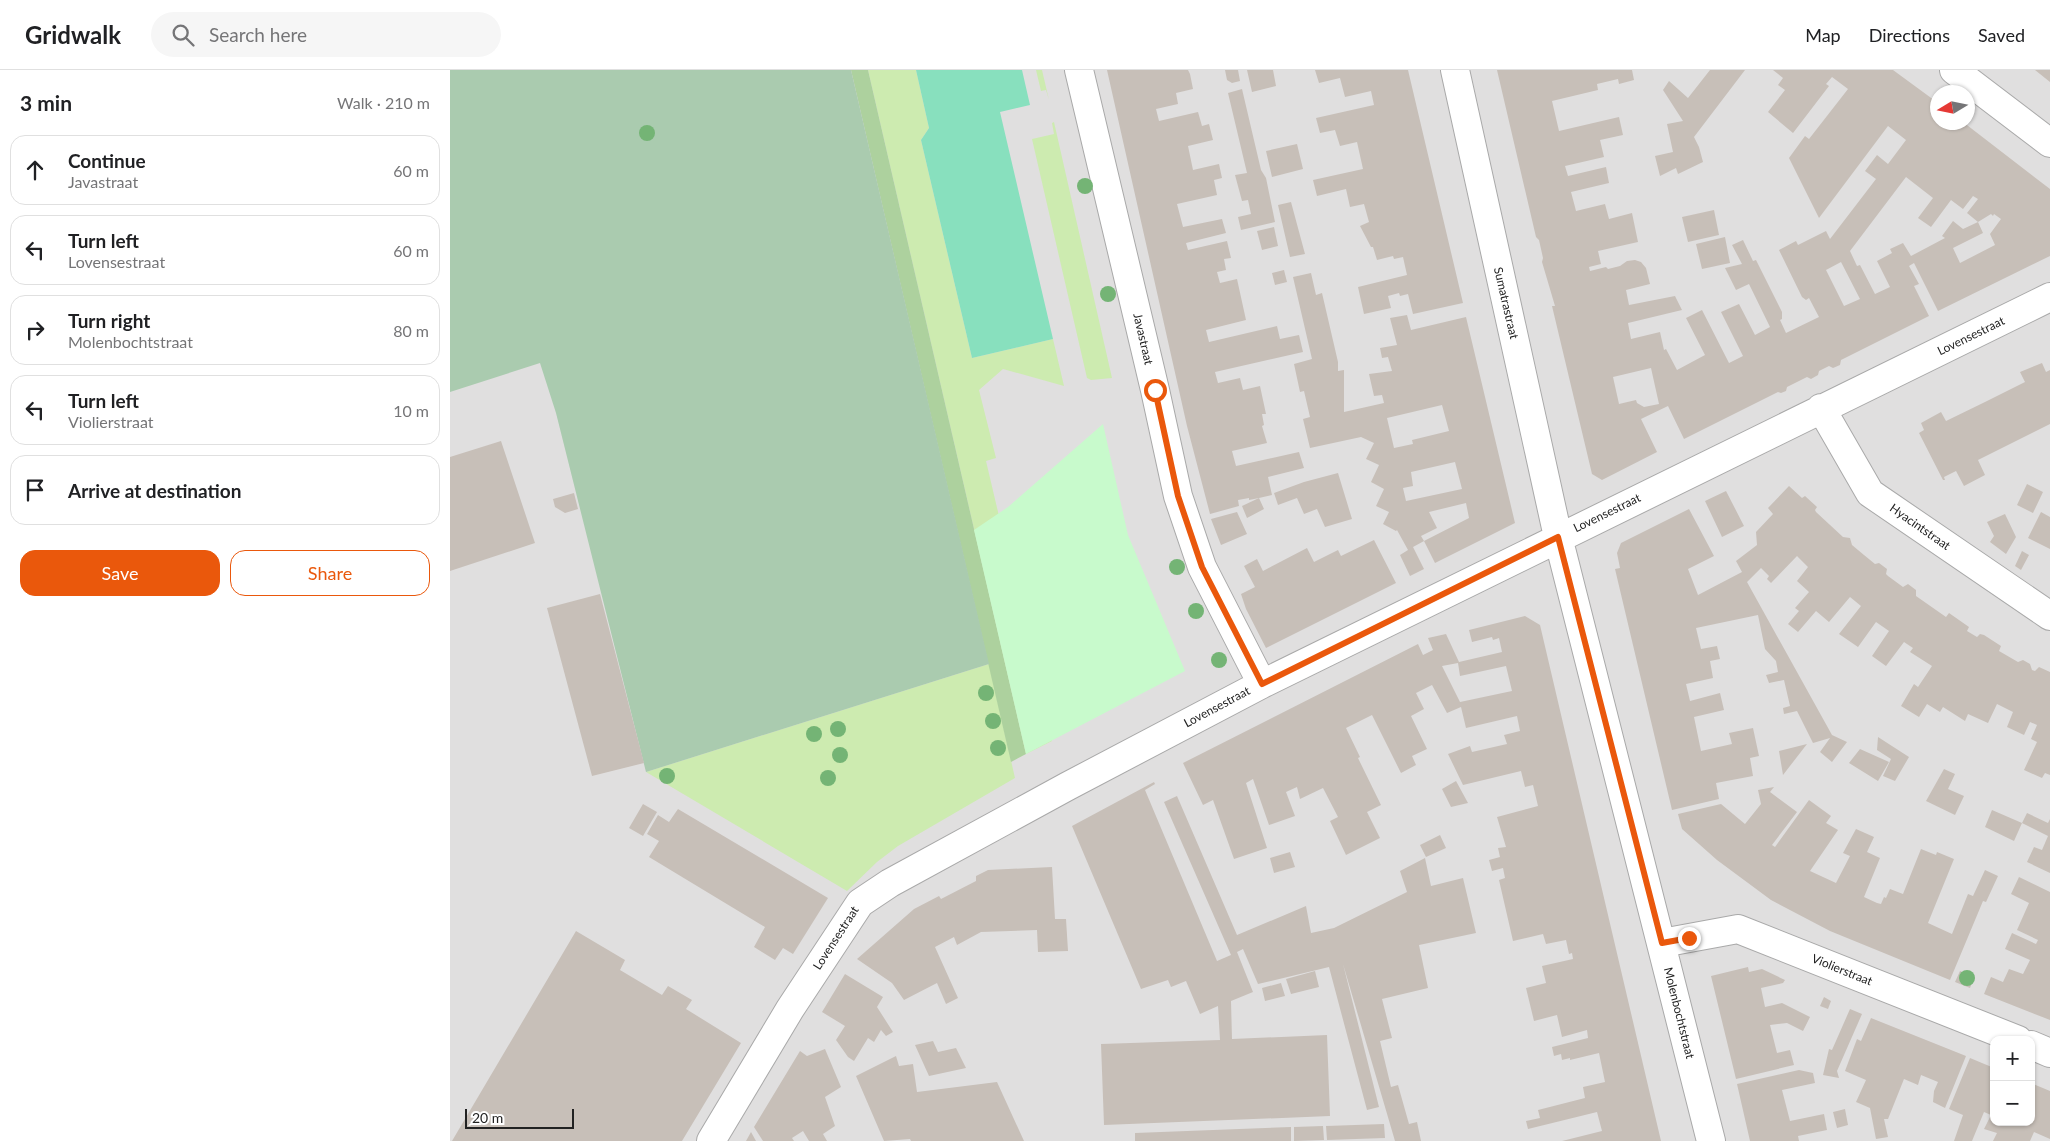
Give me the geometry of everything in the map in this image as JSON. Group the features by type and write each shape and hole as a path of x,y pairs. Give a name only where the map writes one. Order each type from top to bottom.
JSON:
{"street":[{"name":"Javastraat","path":"1079,70 1155,390 1178,496 1202,567 1262,684"},
{"name":"Sumatrastraat","path":"1454,70 1558,537"},
{"path":"1954,70 2050,144"},
{"name":"Lovensestraat","path":"712,1141 790,1009 860,903 960,844 1262,684 2050,297"},
{"name":"Hyacintstraat","path":"1821,408 1870,493 2050,616"},
{"name":"Molenbochtstraat","path":"1558,537 1711,1141"},
{"name":"Violierstraat","path":"1662,943 1738,929 2008,1036"},
{"path":"2035,1047 2050,1053"}],"shaded area":[{"path":"450,70 2050,70 2050,1141 450,1141"}],"green space":[{"path":"450,70 851,70 989,664 646,772 556,413 540,363 450,392"},
{"path":"851,70 868,70 1026,754 1011,762"},
{"path":"868,70 916,70 929,128 921,140 972,358 1053,339 1064,386 1003,369 979,390 996,458 986,461 1052,741 1026,754"},
{"path":"916,70 1022,70 1030,105 1000,112 1053,339 972,358 921,140 929,128"},
{"path":"1036,70 1042,70 1049,100 1046,90 1041,91"},
{"path":"1054,122 1112,378 1091,380 1087,378 1032,139 1054,134 1052,123"},
{"path":"1103,424 1128,535 1185,671 1026,754 974,530 1008,507"},
{"path":"989,664 1015,778 898,846 877,862 847,891 646,772"}],"building":[{"path":"1107,70 1188,70 1193,89 1176,93 1178,104 1156,109 1159,121 1198,112 1202,126 1209,124 1213,140 1188,146 1193,170 1219,164 1222,178 1214,180 1217,195 1177,204 1183,227 1222,219 1226,233 1186,243 1188,250 1227,241 1231,258 1224,259 1226,270 1217,272 1220,283 1237,279 1246,320 1206,330 1209,342 1277,326 1280,339 1299,335 1303,352 1215,372 1218,383 1240,378 1243,390 1260,386 1266,414 1262,414 1264,425 1262,426 1267,443 1232,451 1236,466 1299,452 1304,468 1268,477 1272,495 1249,500 1249,498 1238,500 1239,506 1210,514 1187,426"},
{"path":"1225,70 1238,70 1240,81 1232,83 1227,80"},
{"path":"1247,70 1273,70 1276,86 1252,92"},
{"path":"1315,70 1408,70 1463,303 1413,314 1408,294 1400,296 1399,293 1388,296 1391,308 1364,314 1358,287 1407,275 1403,257 1394,259 1393,256 1377,260 1373,247 1371,247 1360,226 1369,222 1364,204 1350,207 1346,189 1317,196 1313,180 1363,169 1357,142 1340,146 1335,130 1320,133 1316,118 1374,105 1371,91 1345,97 1340,78 1319,83"},
{"path":"1497,70 1632,70 1634,80 1619,84 1618,79 1597,84 1598,90 1552,101 1559,131 1619,117 1623,135 1600,140 1604,157 1565,166 1568,176 1606,167 1609,183 1571,192 1576,211 1605,204 1609,219 1632,213 1638,242 1598,251 1601,264 1589,267 1590,271 1606,267 1608,269 1620,266 1627,261 1635,260 1641,262 1646,268 1650,284 1626,290 1629,305 1675,296 1682,310 1628,323 1631,339 1660,332 1664,350 1666,349 1677,370 1705,355 1686,318 1702,310 1729,363 1743,356 1721,312 1739,304 1755,335 1770,327 1749,284 1736,290 1725,268 1742,264 1732,245 1743,240 1753,261 1756,260 1782,312 1782,319 1780,320 1786,333 1819,317 1809,298 1806,300 1802,297 1779,250 1796,241 1798,245 1826,231 1830,239 1876,179 1865,171 1877,155 1888,164 1906,140 1888,126 1819,218 1789,158 1805,136 1809,139 1848,89 1832,77 1826,84 1829,86 1793,133 1768,112 1785,90 1778,85 1783,78 1773,70 1893,70 1930,97 1930,130 1973,130 2050,189 2050,256 1938,311 1914,263 1909,266 1919,284 1914,286 1929,316 1841,360 1840,365 1833,368 1829,366 1819,371 1818,375 1811,379 1807,377 1787,387 1786,391 1778,392 1684,439 1668,406 1641,419 1657,452 1602,480 1592,474 1552,306 1555,306 1542,262 1543,258 1539,240 1536,237","holes":["1906,177 1933,198 1918,218 1931,227 1951,200 1963,209 1973,196 1978,199 1967,213 1978,222 1963,229 1953,221 1942,236 1945,238 1911,256 1903,243 1890,249 1892,253 1877,261 1890,287 1875,294 1860,265 1857,266 1850,251","1991,214 2001,219 1990,234 1995,245 1960,263 1953,248 1983,233 1978,222","1841,262 1860,299 1844,306 1826,270","1651,368 1659,404 1644,407 1637,403 1636,400 1619,404 1613,377"]},
{"path":"1710,70 1745,70 1694,137 1703,162 1678,174 1676,168 1660,176 1655,156 1673,152 1667,124 1683,121 1663,90 1669,81 1688,98"},
{"path":"2035,70 2050,70 2050,82"},
{"path":"1242,89 1261,170 1266,178 1275,222 1241,230 1238,217 1251,214 1248,200 1242,201 1235,175 1247,173 1228,93"},
{"path":"1297,144 1303,169 1272,177 1266,151"},
{"path":"1291,202 1305,254 1290,257 1278,205"},
{"path":"1714,210 1719,235 1688,242 1682,217"},
{"path":"1274,227 1278,246 1262,250 1257,231"},
{"path":"1725,237 1730,263 1702,269 1696,244"},
{"path":"1284,270 1287,282 1275,285 1272,273"},
{"path":"1311,273 1316,295 1322,293 1338,362 1338,371 1344,370 1344,412 1384,403 1382,395 1374,396 1369,374 1392,371 1388,357 1382,358 1380,348 1397,345 1390,318 1407,315 1411,330 1466,317 1515,523 1435,563 1424,541 1413,547 1424,569 1410,576 1400,555 1408,550 1397,530 1383,524 1389,512 1376,506 1384,489 1371,482 1379,465 1366,459 1374,443 1361,437 1310,448 1303,419 1310,417 1304,391 1300,392 1294,364 1312,359 1293,277","holes":["1442,405 1449,431 1412,440 1413,444 1394,448 1387,418","1455,462 1462,489 1406,501 1403,488 1413,486 1411,472","1466,503 1469,518 1424,541 1421,536 1437,528 1429,512"]},
{"path":"2042,363 2046,372 2050,370 2050,424 1978,460 1985,475 1964,486 1956,471 1944,477 1945,480 1943,480 1919,433 1924,430 1921,423 1941,412 1946,421 1985,402 2025,382 2020,372"},
{"path":"501,441 535,543 450,571 450,457"},
{"path":"1338,473 1352,519 1325,527 1317,509 1304,514 1297,498 1278,505 1274,493 1304,482"},
{"path":"2027,484 2043,492 2033,513 2017,505"},
{"path":"1789,486 1802,498 1805,496 1817,507 1816,512 1843,537 1850,538 1852,545 1875,564 1879,563 1887,569 1886,574 1903,587 1908,584 1916,590 1916,596 1946,617 1949,613 1969,627 1967,631 1977,637 1980,634 1984,635 2001,646 1999,651 2018,662 2023,660 2030,664 2032,670 2035,671 2039,667 2050,672 2050,775 2045,773 2042,778 2024,770 2037,742 2031,739 2037,725 2030,722 2024,735 2007,727 2013,712 1997,704 1988,723 1968,714 1965,721 1943,707 1940,712 1927,704 1919,717 1901,706 1914,684 1918,687 1932,666 1910,652 1913,648 1904,642 1886,666 1872,656 1889,631 1876,622 1858,647 1839,634 1861,606 1850,597 1829,622 1816,611 1798,632 1788,624 1799,611 1795,608 1809,592 1797,581 1808,567 1797,556 1771,583 1767,579 1769,576 1761,568 1747,582 1832,735 1847,742 1832,762 1820,752 1830,738 1813,743 1797,711 1784,714 1783,708 1790,706 1784,680 1769,683 1766,675 1778,672 1776,661 1765,649 1758,615 1696,628 1701,649 1717,646 1720,659 1710,661 1713,678 1686,684 1690,701 1720,693 1724,710 1694,717 1701,751 1732,744 1729,733 1753,728 1759,756 1750,758 1753,776 1716,783 1719,799 1672,810 1615,569 1620,568 1617,553 1621,543 1689,509 1714,556 1688,569 1698,595 1742,572 1736,561 1757,545 1756,532 1773,514 1768,508"},
{"path":"1726,491 1744,526 1722,537 1705,501"},
{"path":"574,493 578,509 565,513 555,507 553,499"},
{"path":"1259,498 1264,509 1247,518 1242,506"},
{"path":"1237,512 1247,534 1221,545 1211,519"},
{"path":"2041,512 2050,517 2050,549 2028,538"},
{"path":"2005,514 2016,537 2006,554 1990,542 1994,536 1987,522"},
{"path":"1374,540 1396,583 1266,648 1246,609 1241,594 1255,587 1244,566 1257,559 1263,571 1307,548 1314,562 1338,550 1341,556"},
{"path":"2022,551 2029,555 2021,570 2015,566"},
{"path":"600,594 644,763 592,776 547,608"},
{"path":"1525,616 1540,625 1661,1141 1562,1141 1602,1131 1597,1112 1528,1129 1526,1121 1540,1118 1538,1110 1585,1098 1583,1087 1605,1082 1599,1053 1570,1060 1570,1058 1562,1060 1561,1054 1554,1056 1552,1047 1588,1038 1587,1030 1562,1037 1557,1015 1534,1021 1526,988 1546,983 1542,966 1573,959 1572,953 1569,954 1566,940 1546,944 1543,934 1513,941 1499,880 1505,878 1503,868 1492,871 1489,860 1500,857 1498,848 1506,847 1497,817 1538,806 1533,785 1525,787 1521,771 1463,785 1448,754 1470,746 1472,752 1507,744 1504,735 1520,731 1517,716 1466,728 1461,707 1447,713 1432,685 1416,693 1424,709 1411,716 1427,749 1412,756 1416,765 1401,773 1372,715 1346,728 1381,805 1367,812 1380,838 1346,855 1330,821 1338,817 1323,788 1300,799 1297,787 1286,792 1295,816 1269,825 1253,779 1246,783 1267,848 1234,859 1213,800 1203,805 1183,763 1418,644 1423,655 1433,650 1428,638 1446,634 1459,662 1502,652 1499,638 1493,640 1492,637 1472,642 1469,630","holes":["1458,663 1460,676 1506,666 1512,691 1460,702 1442,666"]},
{"path":"1878,737 1909,757 1895,781 1883,776 1891,759 1877,750"},
{"path":"1807,744 1783,775 1779,751"},
{"path":"1860,749 1889,762 1878,781 1849,763"},
{"path":"1944,769 1955,774 1948,789 1964,796 1955,815 1926,801"},
{"path":"1456,781 1468,803 1451,807 1442,789"},
{"path":"1154,782 1155,784 1145,790 1217,961 1231,955 1164,802 1177,796 1237,935 1306,906 1311,933 1334,928 1407,892 1400,871 1425,858 1431,886 1463,878 1476,933 1419,945 1428,988 1382,999 1392,1038 1380,1041 1391,1087 1398,1085 1409,1124 1417,1122 1421,1141 1395,1141 1343,964 1379,1107 1367,1110 1329,967 1258,984 1243,949 1237,952 1253,992 1231,1001 1232,1039 1327,1035 1330,1116 1104,1125 1101,1044 1220,1040 1218,1006 1200,1014 1186,981 1171,987 1168,980 1141,989 1072,826"},
{"path":"1774,787 1770,792 1797,812 1772,845 1775,847 1809,800 1831,816 1826,823 1838,830 1810,871 1836,883 1850,856 1843,853 1856,829 1874,837 1867,852 1880,858 1864,897 1877,903 1881,904 1890,889 1903,894 1921,849 1936,855 1937,852 1954,859 1928,923 1952,934 1968,894 1973,896 1985,870 1998,876 1986,902 1983,901 1950,980 1830,931 1771,900 1717,860 1682,829 1678,814 1721,804 1745,824 1761,804 1758,790"},
{"path":"643,804 657,812 643,836 629,828"},
{"path":"678,809 828,898 793,954 783,948 775,960 754,947 765,927 649,857 659,841 647,834 658,815 669,822"},
{"path":"1992,810 2022,823 2014,841 1985,827"},
{"path":"2027,813 2048,823 2050,819 2050,873 2027,862 2034,847 2042,850 2048,836 2022,823"},
{"path":"1440,835 1446,848 1426,857 1420,845"},
{"path":"1290,852 1295,867 1274,873 1270,858"},
{"path":"1052,867 1055,919 1066,919 1068,951 1038,952 1037,930 981,932 957,945 954,937 935,947 958,998 946,1004 937,983 904,1000 892,983 857,959 914,909 939,896 941,899 976,881 976,876 988,870"},
{"path":"2019,877 2050,892 2050,1020 1984,994 1991,977 2003,982 2009,969 2023,974 2030,960 2005,949 2012,933 2036,944 2038,940 2017,930 2029,903 2011,894"},
{"path":"576,931 625,960 620,970 662,995 668,986 692,1000 686,1009 741,1043 682,1141 452,1141"},
{"path":"1748,967 1749,972 1762,969 1785,980 1783,983 1761,988 1765,1007 1782,1003 1810,1017 1803,1031 1787,1023 1770,1025 1777,1053 1790,1050 1794,1065 1736,1079 1711,976"},
{"path":"1315,971 1319,987 1291,994 1286,979"},
{"path":"1960,971 1974,977 1970,988 1955,982"},
{"path":"845,974 883,997 877,1007 893,1032 886,1036 881,1030 874,1042 868,1038 854,1061 848,1057 836,1040 845,1026 822,1012"},
{"path":"1281,983 1285,996 1265,1001 1262,988"},
{"path":"1824,997 1831,1001 1828,1009 1820,1006"},
{"path":"1850,1009 1862,1014 1837,1071 1839,1078 1823,1075 1829,1049 1832,1050"},
{"path":"1871,1018 1966,1056 1945,1108 1933,1102 1934,1091 1938,1082 1921,1075 1918,1085 1904,1079 1888,1119 1884,1119 1888,1137 1876,1139 1870,1108 1856,1102 1866,1080 1845,1071 1857,1039 1861,1041"},
{"path":"933,1041 938,1052 956,1048 966,1068 929,1076 915,1045"},
{"path":"825,1049 841,1087 825,1097 835,1126 823,1134 827,1141 809,1141 803,1131 792,1138 794,1141 763,1141 754,1127 800,1051 807,1056"},
{"path":"896,1056 899,1066 913,1064 917,1092 997,1082 1024,1141 911,1141 910,1139 884,1141 856,1076"},
{"path":"1970,1058 1990,1066 1990,1115 1984,1112 1972,1141 1954,1141 1963,1115 1949,1109"},
{"path":"1799,1070 1813,1073 1815,1083 1782,1090 1790,1121 1824,1114 1827,1130 1798,1136 1799,1141 1750,1141 1737,1084"},
{"path":"2035,1085 2050,1091 2050,1139 2034,1132 2030,1141 1993,1141 1997,1133 1984,1129 1990,1117 1990,1126 2035,1126"},
{"path":"1845,1109 1848,1125 1837,1128 1833,1112"},
{"path":"1384,1124 1385,1138 1327,1140 1326,1126"},
{"path":"1323,1126 1324,1140 1294,1141 1294,1127"},
{"path":"1291,1127 1291,1141 1135,1141 1135,1133"},
{"path":"751,1132 756,1141 746,1141"}],"route":[{"path":"1155,390 1178,496 1202,567 1262,684 1558,537 1662,943 1689,938"}]}
